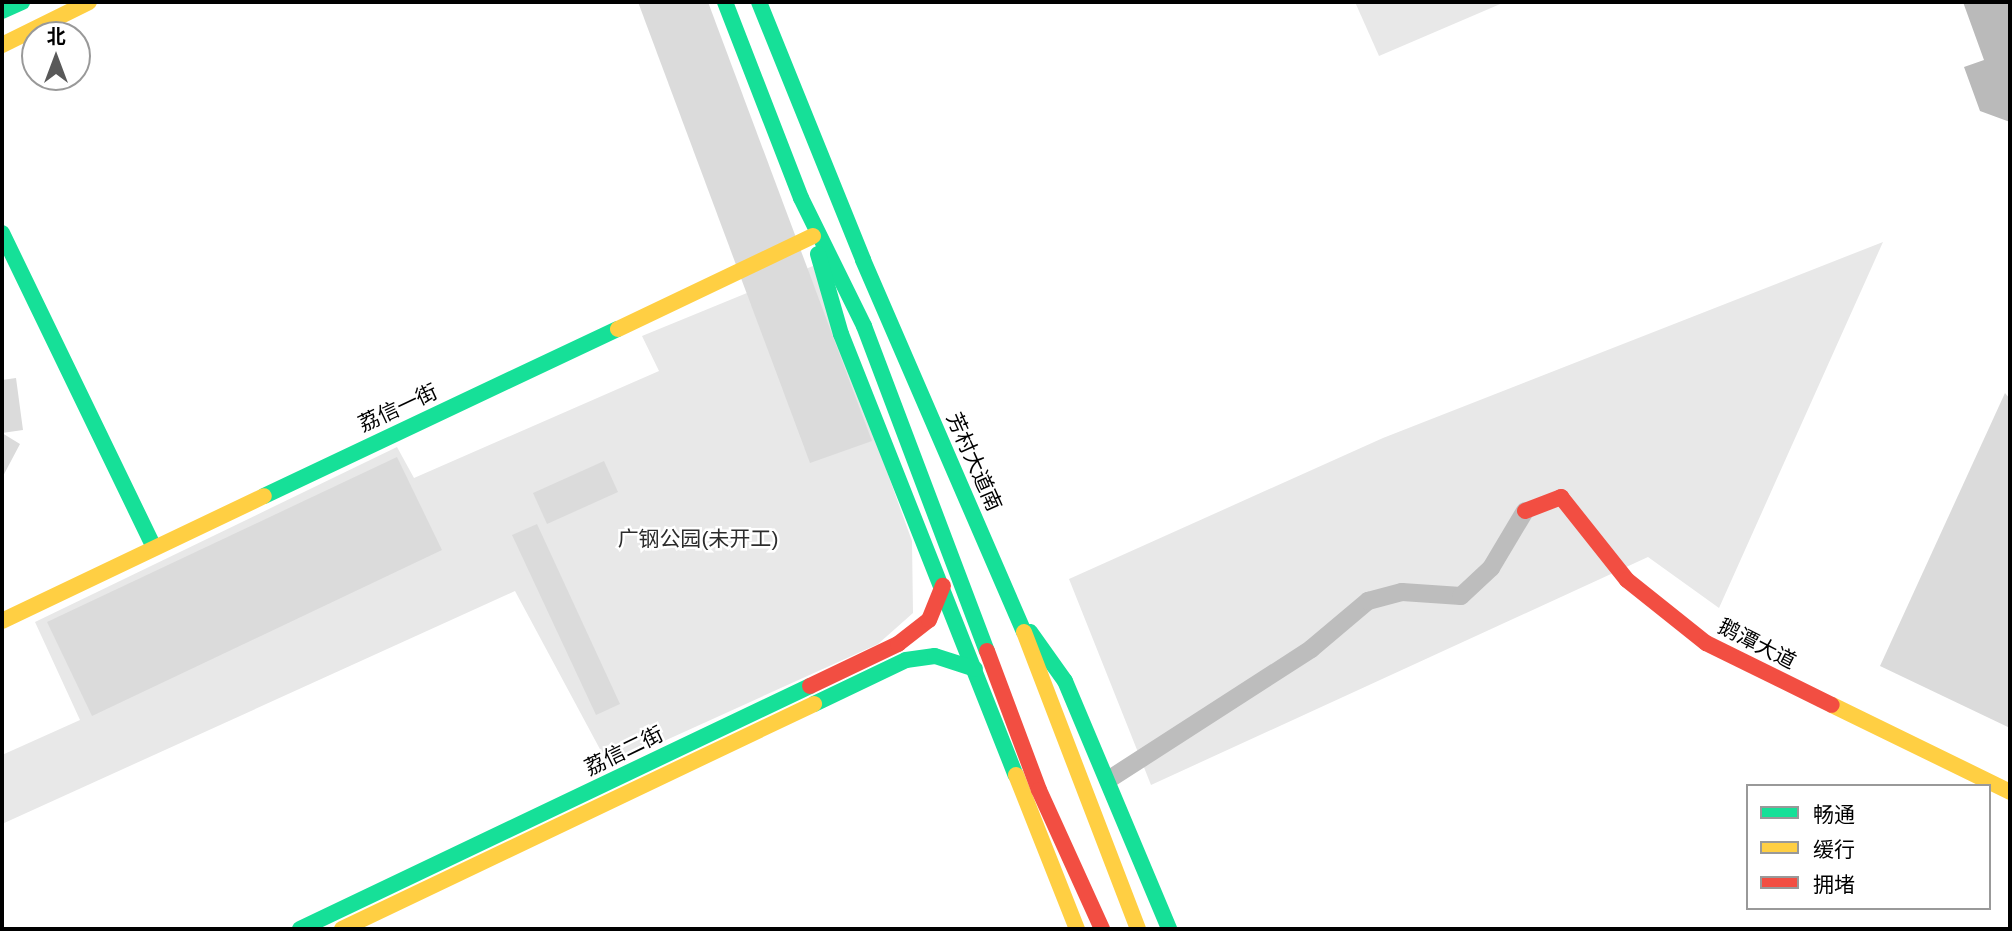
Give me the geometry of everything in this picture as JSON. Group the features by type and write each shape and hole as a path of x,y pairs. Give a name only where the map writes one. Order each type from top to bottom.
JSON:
{"main road":[{"path":"2,11 22,2"},
{"path":"2,45 89,2"},
{"path":"726,2 802,198 864,326 1040,790 1102,929"},
{"name":"芳村大道南","path":"759,2 863,260 1018,616 1065,681 1169,929"},
{"path":"802,198 841,334 1077,929"},
{"path":"2,233 154,547"},
{"name":"荔信一街","path":"2,621 813,236"},
{"name":"鹅潭大道","path":"1525,511 1561,496 1626,580 1706,643 2010,792"},
{"name":"荔信二街","path":"336,924 898,644 929,620 943,586"},
{"path":"1018,616 1138,929"},
{"name":"荔信二街","path":"300,929 336,924 906,660 935,656 975,669"}],"street":[{"path":"1108,780 1311,649 1368,601 1402,592 1461,596 1491,568 1525,511"}],"green space":[{"path":"1355,2 1505,2 1379,56"},
{"path":"1883,242 1719,608 1648,557 1151,785 1069,579 1383,438"},
{"name":"广钢公园(未开工)","path":"813,266 912,541 913,613 878,644 609,766 515,591 2,824 2,755 80,720 35,622 397,447 414,478 659,371 642,336"}],"shaded area":[{"path":"1963,2 2010,2 2010,122 1980,111 1964,67 1984,60"}],"building":[{"path":"638,2 708,2 872,441 810,463"},
{"path":"16,378 23,430 2,433 2,380"},
{"path":"2005,393 2010,399 2010,728 1880,666"},
{"path":"2,433 20,444 2,478"},
{"path":"397,457 442,550 92,716 47,622"},
{"path":"604,461 618,492 547,524 533,493"},
{"path":"537,524 620,704 596,715 512,535"}],"traffic: fast":[{"path":"2,11 22,2"},
{"path":"725,2 801,198 864,326 987,651"},
{"path":"759,2 863,260 1024,632"},
{"path":"2,233 154,547"},
{"path":"818,254 841,334 1016,775"},
{"path":"264,496 618,329"},
{"path":"1030,632 1065,681 1169,929"},
{"path":"814,704 906,660 935,656 975,669"},
{"path":"300,929 810,686"}],"traffic: slow":[{"path":"2,45 89,2"},
{"path":"618,329 813,236"},
{"path":"2,621 264,496"},
{"path":"1024,632 1138,929"},
{"path":"342,929 814,704"},
{"path":"1832,705 2010,792"},
{"path":"1016,775 1077,929"}],"traffic: jam":[{"path":"1525,511 1561,497 1627,580 1706,643 1832,705"},
{"path":"810,686 898,644 929,620 943,586"},
{"path":"987,651 1039,790 1102,929"}]}
